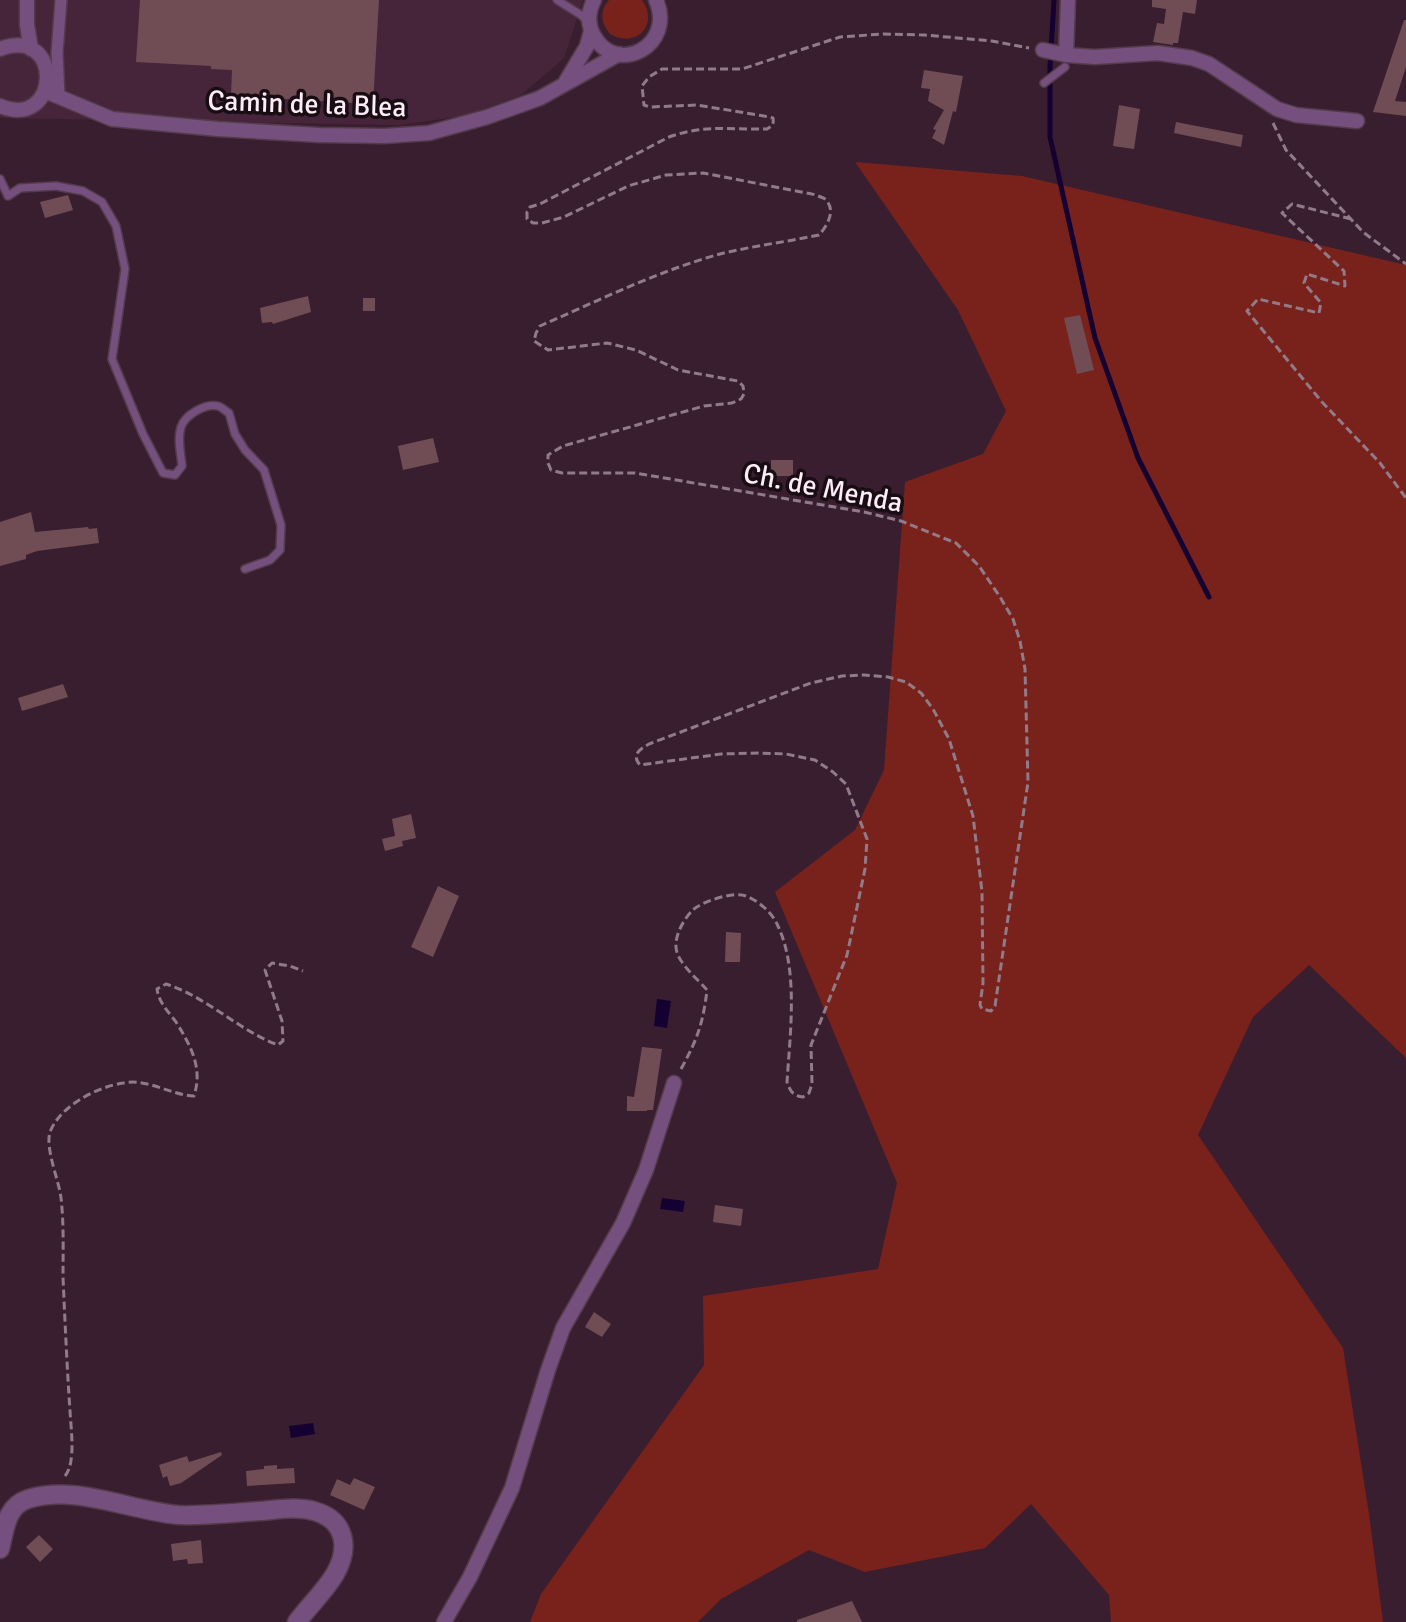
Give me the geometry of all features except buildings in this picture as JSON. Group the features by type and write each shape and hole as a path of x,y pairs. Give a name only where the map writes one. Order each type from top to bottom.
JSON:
{"street":[{"path":"27,0 31,49"},
{"path":"52,94 61,0"},
{"path":"563,84 587,46 589,13 594,0"},
{"name":"Camin de la Blea","path":"52,94 112,119 319,135 429,133 540,98 619,54 641,51 651,44 661,24 656,0"},
{"path":"1063,65 1068,0"},
{"path":"590,27 602,47 619,54"},
{"path":"0,49 21,45 43,59 52,94"},
{"path":"1043,50 1063,65"},
{"path":"1063,65 1095,57 1158,53 1192,58 1209,64 1277,109 1296,115 1357,121"},
{"path":"1,108 27,108 52,94"},
{"path":"444,1622 470,1577 512,1488 563,1328 623,1223 646,1170 674,1083"},
{"path":"0,1549 7,1519 14,1506 44,1497 78,1496 181,1515 301,1509 316,1511 335,1523 343,1535 344,1552 335,1574 297,1622"}],"lane":[{"path":"557,0 581,15 590,27"},
{"path":"1044,83 1063,65"},
{"path":"0,179 8,196 20,188 56,186 83,191 102,202 116,226 125,269 112,359 163,473 175,475 182,466 181,425 203,407 218,406 229,413 235,434 264,470 281,525 280,550 270,560 245,569"}],"path":[{"name":"Ch. de Menda","path":"674,1083 704,1020 707,990 678,957 675,943 679,929 695,909 726,896 744,895 765,908 777,923 790,962 787,1082 797,1097 809,1093 812,1084 811,1045 847,955 865,869 867,839 846,784 815,760 786,754 721,754 640,765 635,756 639,750 811,683 842,676 888,677 906,682 921,693 949,739 973,816 982,892 983,983 980,1005 991,1011 995,1006 1003,958 1028,782 1025,669 1013,619 979,566 956,543 901,521 864,512 635,473 562,473 551,470 548,463 548,455 563,446 704,406 732,403 744,394 743,386 738,381 678,370 636,350 607,343 548,350 534,341 540,326 629,288 721,254 819,235 827,226 830,216 824,199 703,173 666,175 628,186 564,217 542,223 527,219 527,212 530,207 688,130 767,129 774,122 773,118 764,116 697,105 644,105 642,86 662,69 742,69 840,37 883,34 992,41 1043,50"},
{"path":"1277,109 1272,119 1286,150 1363,232 1406,264"},
{"path":"1351,219 1292,204 1282,213 1344,271 1345,286 1307,274 1304,283 1321,303 1319,313 1258,299 1247,311 1322,402 1380,463 1406,498"},
{"path":"64,1478 71,1469 71,1448 61,1197 49,1134 62,1113 80,1099 124,1082 144,1083 194,1096 199,1081 196,1063 189,1044 158,999 157,989 166,984 185,990 262,1039 278,1045 283,1041 282,1021 265,970 272,963 303,971"}],"shaded area":[{"path":"0,0 583,0 564,58 520,96 463,116 400,125 0,118"},
{"path":"609,0 642,0 648,18 642,32 628,39 610,34 602,17"},
{"path":"855,162 1022,176 1406,265 1406,1058 1309,965 1253,1017 1198,1135 1343,1348 1383,1622 1111,1622 1109,1595 1031,1504 985,1548 865,1572 809,1550 721,1599 698,1622 530,1622 541,1594 704,1365 703,1296 878,1269 897,1183 775,892 855,830 884,770 905,482 983,454 1006,411 958,310"},
{"path":"657,999 671,1001 667,1028 654,1026"},
{"path":"662,1198 685,1201 683,1212 660,1209"},
{"path":"313,1423 315,1434 291,1438 289,1426"}],"waterway":[{"path":"1054,0 1050,137 1095,338 1138,458 1209,597"}]}
